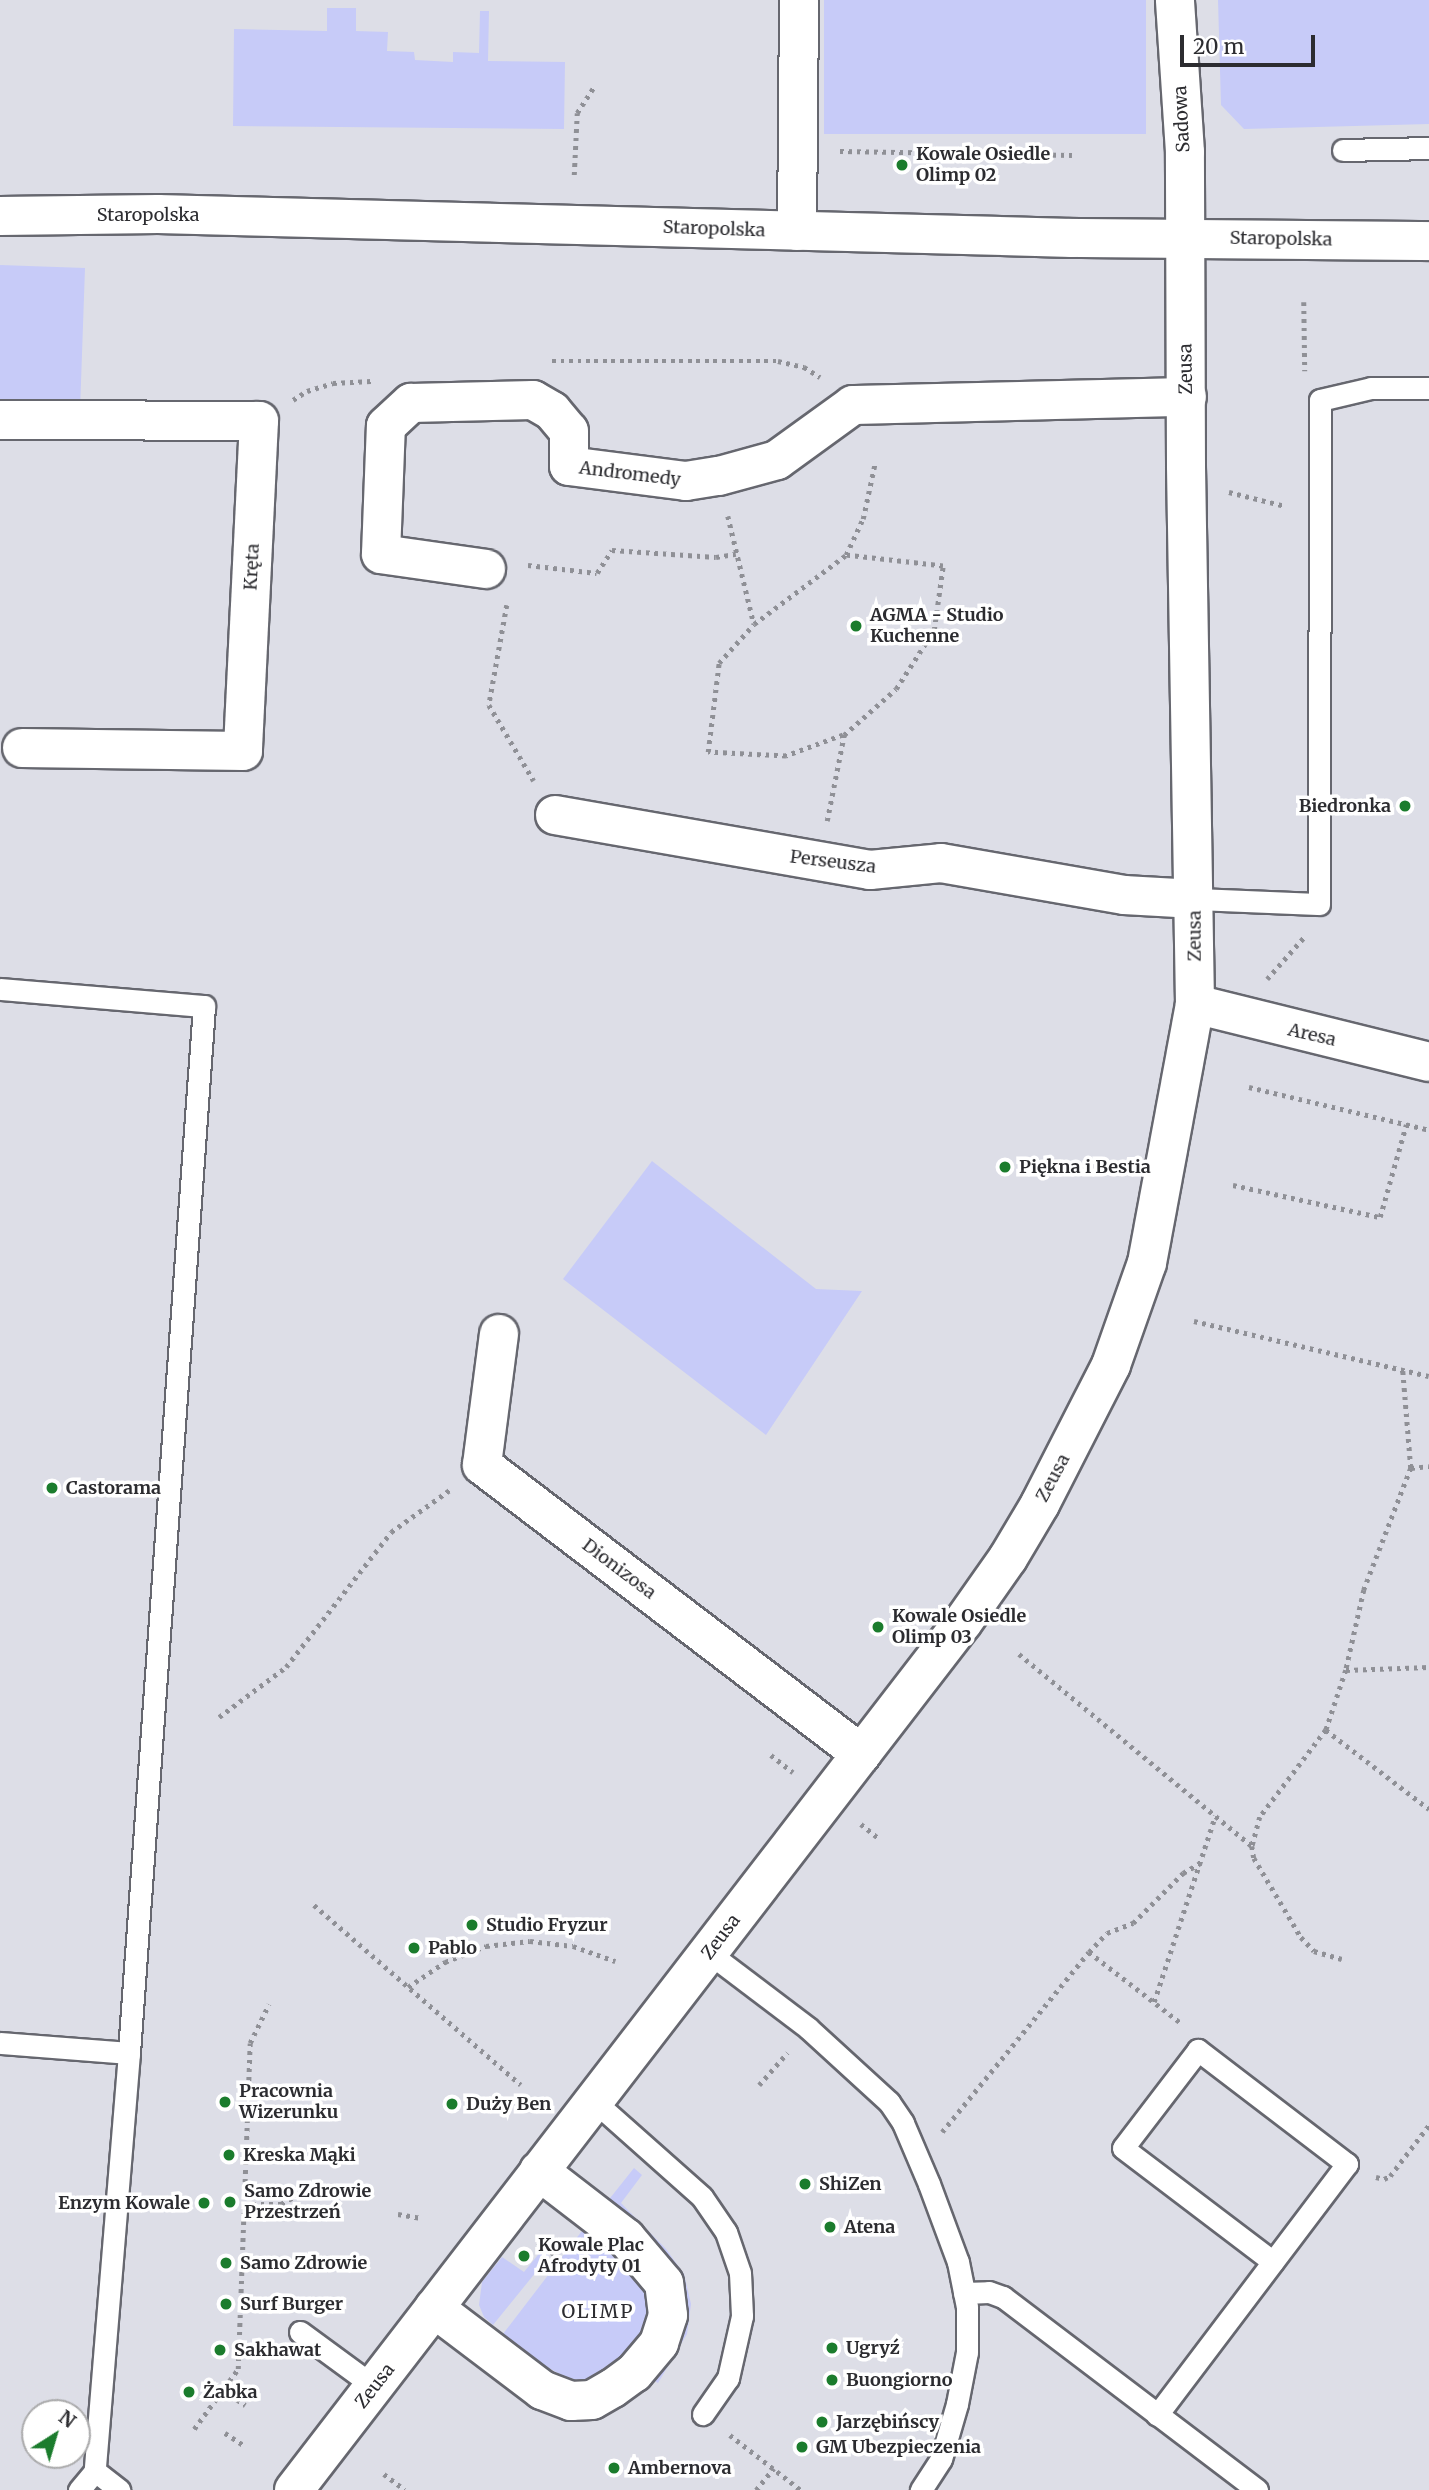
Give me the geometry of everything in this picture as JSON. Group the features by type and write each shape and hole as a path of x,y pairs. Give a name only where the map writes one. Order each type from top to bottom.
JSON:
{"street":[{"path":"797,231 799,0"},
{"name":"Sadowa","path":"1175,0 1185,152 1185,238"},
{"name":"Staropolska","path":"0,216 158,214 337,217 1073,238 1429,241"},
{"name":"Zeusa","path":"294,2490 709,1953 1008,1558 1111,1365 1147,1263 1195,1004 1185,238"},
{"name":"Andromedy","path":"500,571 381,554 386,426 411,403 533,400 552,411 569,431 569,466 686,481 719,476 777,460 853,405 1187,397"},
{"name":"Kręta","path":"0,420 259,421 243,751 22,748"},
{"name":"Perseusza","path":"555,815 870,870 941,863 1124,895 1195,899"},
{"name":"Aresa","path":"1195,1004 1429,1062"},
{"path":"482,1465 499,1334"},
{"name":"Dionizosa","path":"482,1465 861,1754"},
{"path":"435,2308 542,2390 571,2401 592,2400 613,2388 634,2374 660,2343 668,2315 664,2283 626,2238 539,2171"}],"lane":[{"path":"1343,150 1429,148"},
{"path":"1195,899 1319,904 1320,400 1371,388 1429,388"},
{"path":"0,989 204,1006 95,2471 79,2490"},
{"path":"709,1953 808,2028 890,2102 919,2160 958,2262 964,2293 967,2351 957,2404 941,2459 921,2490"},
{"path":"0,2042 128,2053"},
{"path":"1157,2415 1273,2262 1347,2164 1198,2050 1123,2148 1273,2262"},
{"path":"594,2101 702,2197 726,2232 740,2273 742,2316 728,2378 703,2414"},
{"path":"964,2293 989,2292 1003,2297 1257,2490"},
{"path":"300,2332 375,2388"},
{"path":"95,2471 119,2490"}],"path":[{"path":"574,175 577,113 595,85"},
{"path":"797,150 1072,155"},
{"path":"1304,302 1305,374 1320,400"},
{"path":"846,555 943,566 934,630 896,689 844,735 786,756 708,752 719,663 754,624 846,555 863,519 874,463"},
{"path":"719,476 754,624"},
{"path":"1217,489 1320,515"},
{"path":"555,815 489,705 500,571 522,564 597,573 612,550 716,557 736,554"},
{"path":"819,863 844,735"},
{"path":"1264,983 1305,937 1319,904"},
{"path":"1249,1087 1429,1130"},
{"path":"1233,1185 1380,1217 1406,1125"},
{"path":"1194,1321 1429,1376"},
{"path":"1342,1959 1314,1951 1301,1937 1254,1858 1252,1846 1260,1817 1326,1730 1346,1670 1364,1590 1411,1468 1403,1371"},
{"path":"219,1717 286,1667 391,1532 482,1465"},
{"path":"1411,1468 1429,1466"},
{"path":"1019,1654 1252,1846"},
{"path":"1346,1670 1429,1667"},
{"path":"1326,1730 1429,1809"},
{"path":"1154,2001 1215,1816"},
{"path":"919,2160 1089,1952 1107,1933 1133,1923 1183,1873 1200,1863"},
{"path":"314,1905 521,2085"},
{"path":"408,1987 445,1962 486,1946 530,1941 573,1946 615,1961"},
{"path":"1089,1952 1174,2018"},
{"path":"194,2428 238,2370 250,2043 269,2004"},
{"path":"759,2085 808,2028"},
{"path":"247,2091 312,2092"},
{"path":"1390,2176 1429,2125"},
{"path":"244,2204 281,2204 304,2191"},
{"path":"398,2214 419,2218"},
{"path":"223,2390 245,2405"},
{"path":"225,2433 245,2446"},
{"path":"755,2490 774,2468 801,2490"},
{"path":"384,2474 405,2490"}],"shaded area":[{"path":"824,0 1146,0 1146,134 824,134"},
{"path":"1218,0 1429,0 1429,124 1244,129 1221,105"},
{"path":"327,8 356,8 356,31 388,32 387,51 414,52 415,60 453,62 453,52 479,53 480,11 489,11 488,61 565,62 564,129 233,126 234,29 327,31"},
{"path":"0,265 85,268 80,406 0,403"},
{"path":"652,1161 816,1289 862,1291 766,1435 563,1279"},
{"path":"634,2168 642,2175 621,2203 666,2249 684,2274 691,2304 687,2334 658,2383 648,2376 677,2332 603,2207"},
{"path":"585,2227 640,2273 654,2308 638,2348 603,2375 585,2381 567,2378 547,2367 503,2334"},
{"path":"542,2250 549,2256 493,2325 484,2317 479,2305 482,2282 502,2257 524,2272"}],"place":[{"name":"Kowale Osiedle Olimp 02","path":"902,165"},
{"name":"AGMA - Studio Kuchenne","path":"856,626"},
{"name":"Biedronka","path":"1405,806"},
{"name":"Piękna i Bestia","path":"1005,1167"},
{"name":"Castorama","path":"52,1488"},
{"name":"Kowale Osiedle Olimp 03","path":"878,1627"},
{"name":"Studio Fryzur","path":"472,1925"},
{"name":"Pablo","path":"414,1948"},
{"name":"Pracownia Wizerunku","path":"225,2102"},
{"name":"Duży Ben","path":"452,2104"},
{"name":"Kreska Mąki","path":"229,2155"},
{"name":"ShiZen","path":"805,2184"},
{"name":"Samo Zdrowie Przestrzeń","path":"230,2202"},
{"name":"Enzym Kowale","path":"204,2203"},
{"name":"Atena","path":"830,2227"},
{"name":"Kowale Plac Afrodyty 01","path":"524,2256"},
{"name":"Samo Zdrowie","path":"226,2263"},
{"name":"Surf Burger","path":"226,2304"},
{"name":"Ugryź","path":"832,2348"},
{"name":"Sakhawat","path":"220,2350"},
{"name":"Buongiorno","path":"832,2380"},
{"name":"Żabka","path":"189,2392"},
{"name":"Jarzębińscy","path":"822,2422"},
{"name":"GM Ubezpieczenia","path":"802,2447"},
{"name":"Ambernova","path":"614,2468"}],"district":[{"name":"OLIMP","path":"598,2312"}]}
